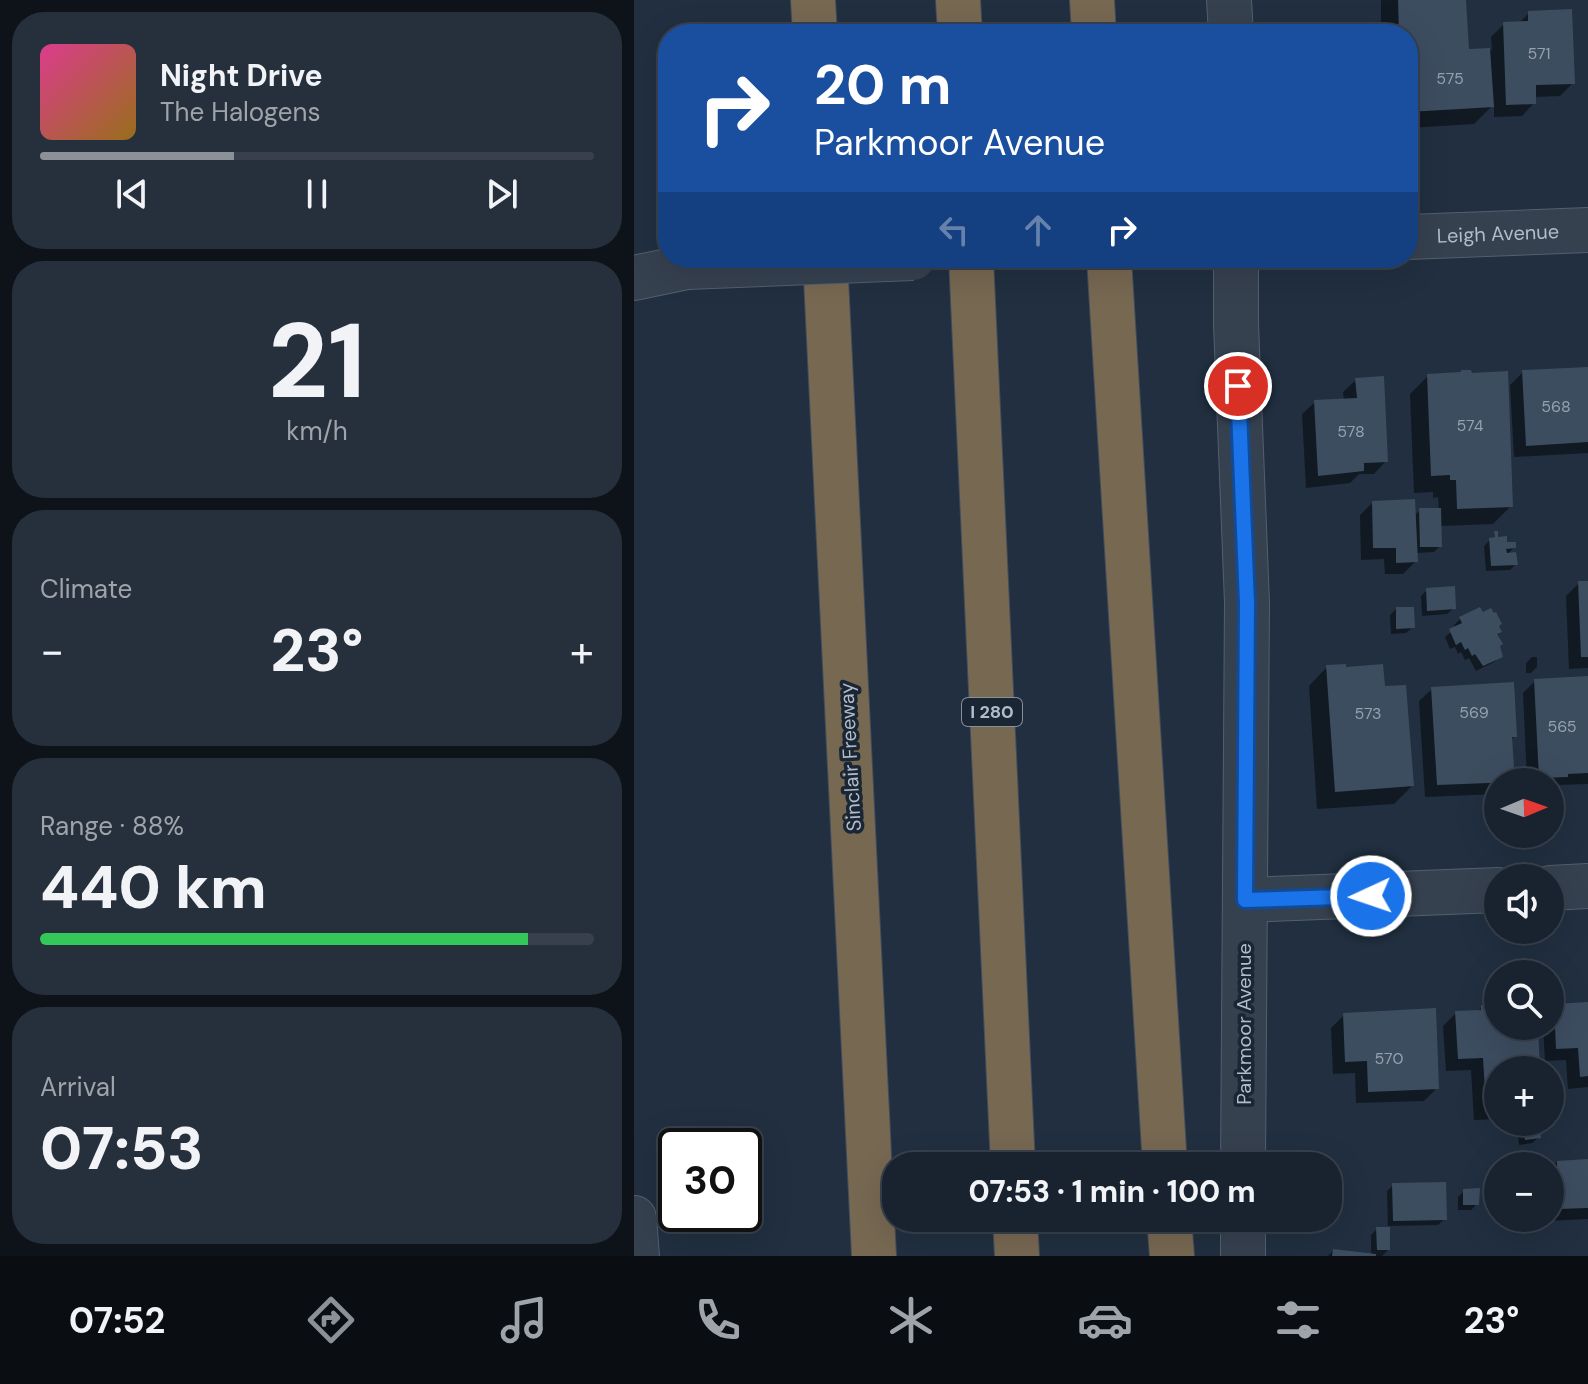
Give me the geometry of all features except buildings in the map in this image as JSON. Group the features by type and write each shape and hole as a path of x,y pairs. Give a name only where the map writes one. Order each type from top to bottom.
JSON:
{"highway":[{"path":"813,0 814,24"},
{"path":"958,0 959,24"},
{"path":"1092,0 1093,24"},
{"name":"Sinclair Freeway","path":"825,268 874,1256"},
{"name":"I 280","path":"971,268 1012,1152"},
{"path":"1110,268 1164,1152"},
{"path":"1016,1232 1017,1256"},
{"path":"1170,1232 1172,1256"}],"street":[{"path":"1229,0 1230,24"},
{"name":"Leigh Avenue","path":"1418,237 1588,230"},
{"path":"634,278 682,268"},
{"name":"Parkmoor Avenue","path":"1236,268 1247,603 1243,1152"},
{"path":"1564,887 1588,886"},
{"path":"1245,900 1484,891"},
{"path":"634,1218 637,1256"},
{"path":"1243,1232 1243,1256"}],"route":[{"path":"1238,386 1247,603 1245,900 1371,896"}]}
